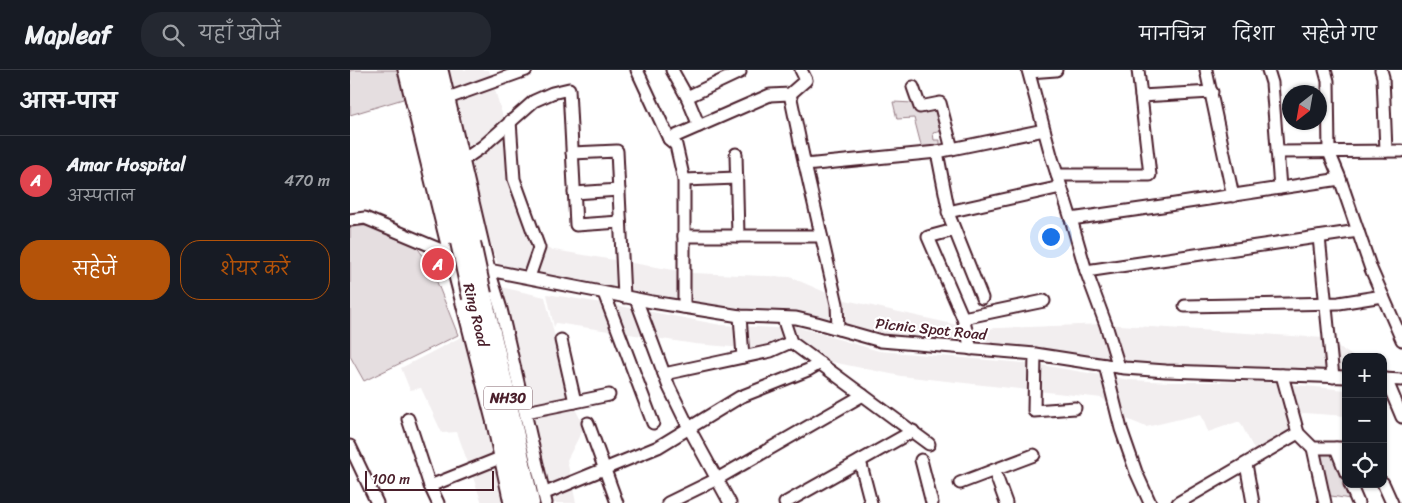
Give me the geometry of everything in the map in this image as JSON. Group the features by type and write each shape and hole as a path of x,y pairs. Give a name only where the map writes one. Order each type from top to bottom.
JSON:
{"highway":[{"name":"Ring Road","path":"416,70 453,218 540,500"},
{"name":"Ring Road","path":"430,70 472,243 478,295 494,389 519,503"}],"street":[{"path":"404,70 449,253 478,295 502,309 526,412 540,500 605,469 658,447 740,397 808,370 820,363"},
{"path":"442,70 489,270 478,295 491,414 510,503"},
{"path":"448,98 526,70"},
{"path":"637,70 669,139 676,145 684,180 684,307"},
{"path":"672,70 687,97 699,126"},
{"path":"669,139 770,95 790,94 806,80 802,70"},
{"path":"1056,70 1029,71 1057,175 1118,367"},
{"path":"1057,175 1150,175 1138,70"},
{"path":"1206,70 1233,196"},
{"path":"1268,70 1272,83 1280,188"},
{"path":"1325,70 1328,81 1329,152 1340,178 1371,269 1402,340"},
{"path":"1381,70 1383,78 1386,152"},
{"path":"687,97 740,72"},
{"path":"913,87 920,107 940,103 952,149"},
{"path":"463,160 482,147 534,101 552,93 569,89 576,225 620,222"},
{"path":"1141,96 1212,92"},
{"path":"790,94 837,304 838,329"},
{"path":"510,121 514,178 539,248 529,278"},
{"path":"805,165 937,152 1044,130"},
{"path":"1277,152 1402,151"},
{"path":"572,154 617,152 624,297"},
{"path":"937,152 948,212 982,298"},
{"path":"736,154 738,236"},
{"path":"684,180 737,178"},
{"path":"1071,219 1233,196 1340,178"},
{"path":"948,212 1061,187"},
{"path":"574,193 619,190"},
{"path":"350,220 365,218 449,253"},
{"path":"954,230 928,237 963,318 970,349"},
{"path":"1086,271 1358,231"},
{"path":"684,236 821,236"},
{"path":"1319,237 1333,376"},
{"name":"Picnic Spot Road","path":"449,253 489,270 624,297 740,316 796,318 881,341 1035,354 1118,367 1166,371 1342,377"},
{"path":"604,293 652,423"},
{"path":"1184,306 1339,303 1383,296"},
{"path":"636,299 664,374 688,428 730,503"},
{"path":"963,318 1044,301"},
{"path":"740,316 744,357"},
{"path":"783,318 791,342 929,444"},
{"path":"561,340 575,402"},
{"path":"664,374 770,351 791,342"},
{"path":"1035,354 1034,411 1075,408"},
{"path":"1105,365 1121,429 1136,472 1150,503"},
{"path":"1282,375 1298,433 1313,448 1325,503"},
{"path":"1387,379 1402,380"},
{"path":"1387,386 1402,418"},
{"path":"526,412 609,395"},
{"path":"668,503 716,479 863,395"},
{"path":"408,419 430,486 438,503"},
{"path":"588,423 617,503"},
{"path":"785,503 913,431"},
{"path":"1178,503 1298,433"},
{"path":"350,446 376,503"},
{"path":"1313,448 1341,448"},
{"path":"960,483 1034,455"},
{"path":"430,486 500,458"},
{"path":"921,460 930,502"},
{"path":"860,461 871,503"},
{"path":"1246,464 1253,503"},
{"path":"994,470 1006,503"},
{"path":"1352,488 1358,503"},
{"path":"1385,488 1392,503"}],"shaded area":[{"path":"350,70 423,70 403,99 350,115"},
{"path":"448,70 489,70 542,248 692,273 790,277 841,299 975,329 1104,324 1325,338 1348,353 1342,353 1342,374 1138,367 947,346 740,314 500,271 474,193"},
{"path":"893,102 935,107 943,131 933,133 934,140 940,140 940,146 922,149 914,118 897,119"},
{"path":"374,225 414,243 431,267 458,335 364,381 350,356 350,227"},
{"path":"501,287 545,297 570,398 584,427 567,460 576,503 549,503 531,414"},
{"path":"547,294 721,325 775,328 794,326 879,351 1035,364 1130,380 1266,382 1342,390 1342,416 1300,414 1302,432 1259,459 1240,422 1208,432 1201,414 1146,427 1122,417 1102,398 901,376 822,360 792,344 756,349 695,344 556,323 554,327"},
{"path":"465,335 485,406 506,503 482,503 457,432 442,433 421,388 410,390 401,368"},
{"path":"1318,452 1334,452 1342,476 1342,488 1346,488 1350,499 1325,495"}],"place":[{"name":"Amar Hospital","path":"438,264"}]}
